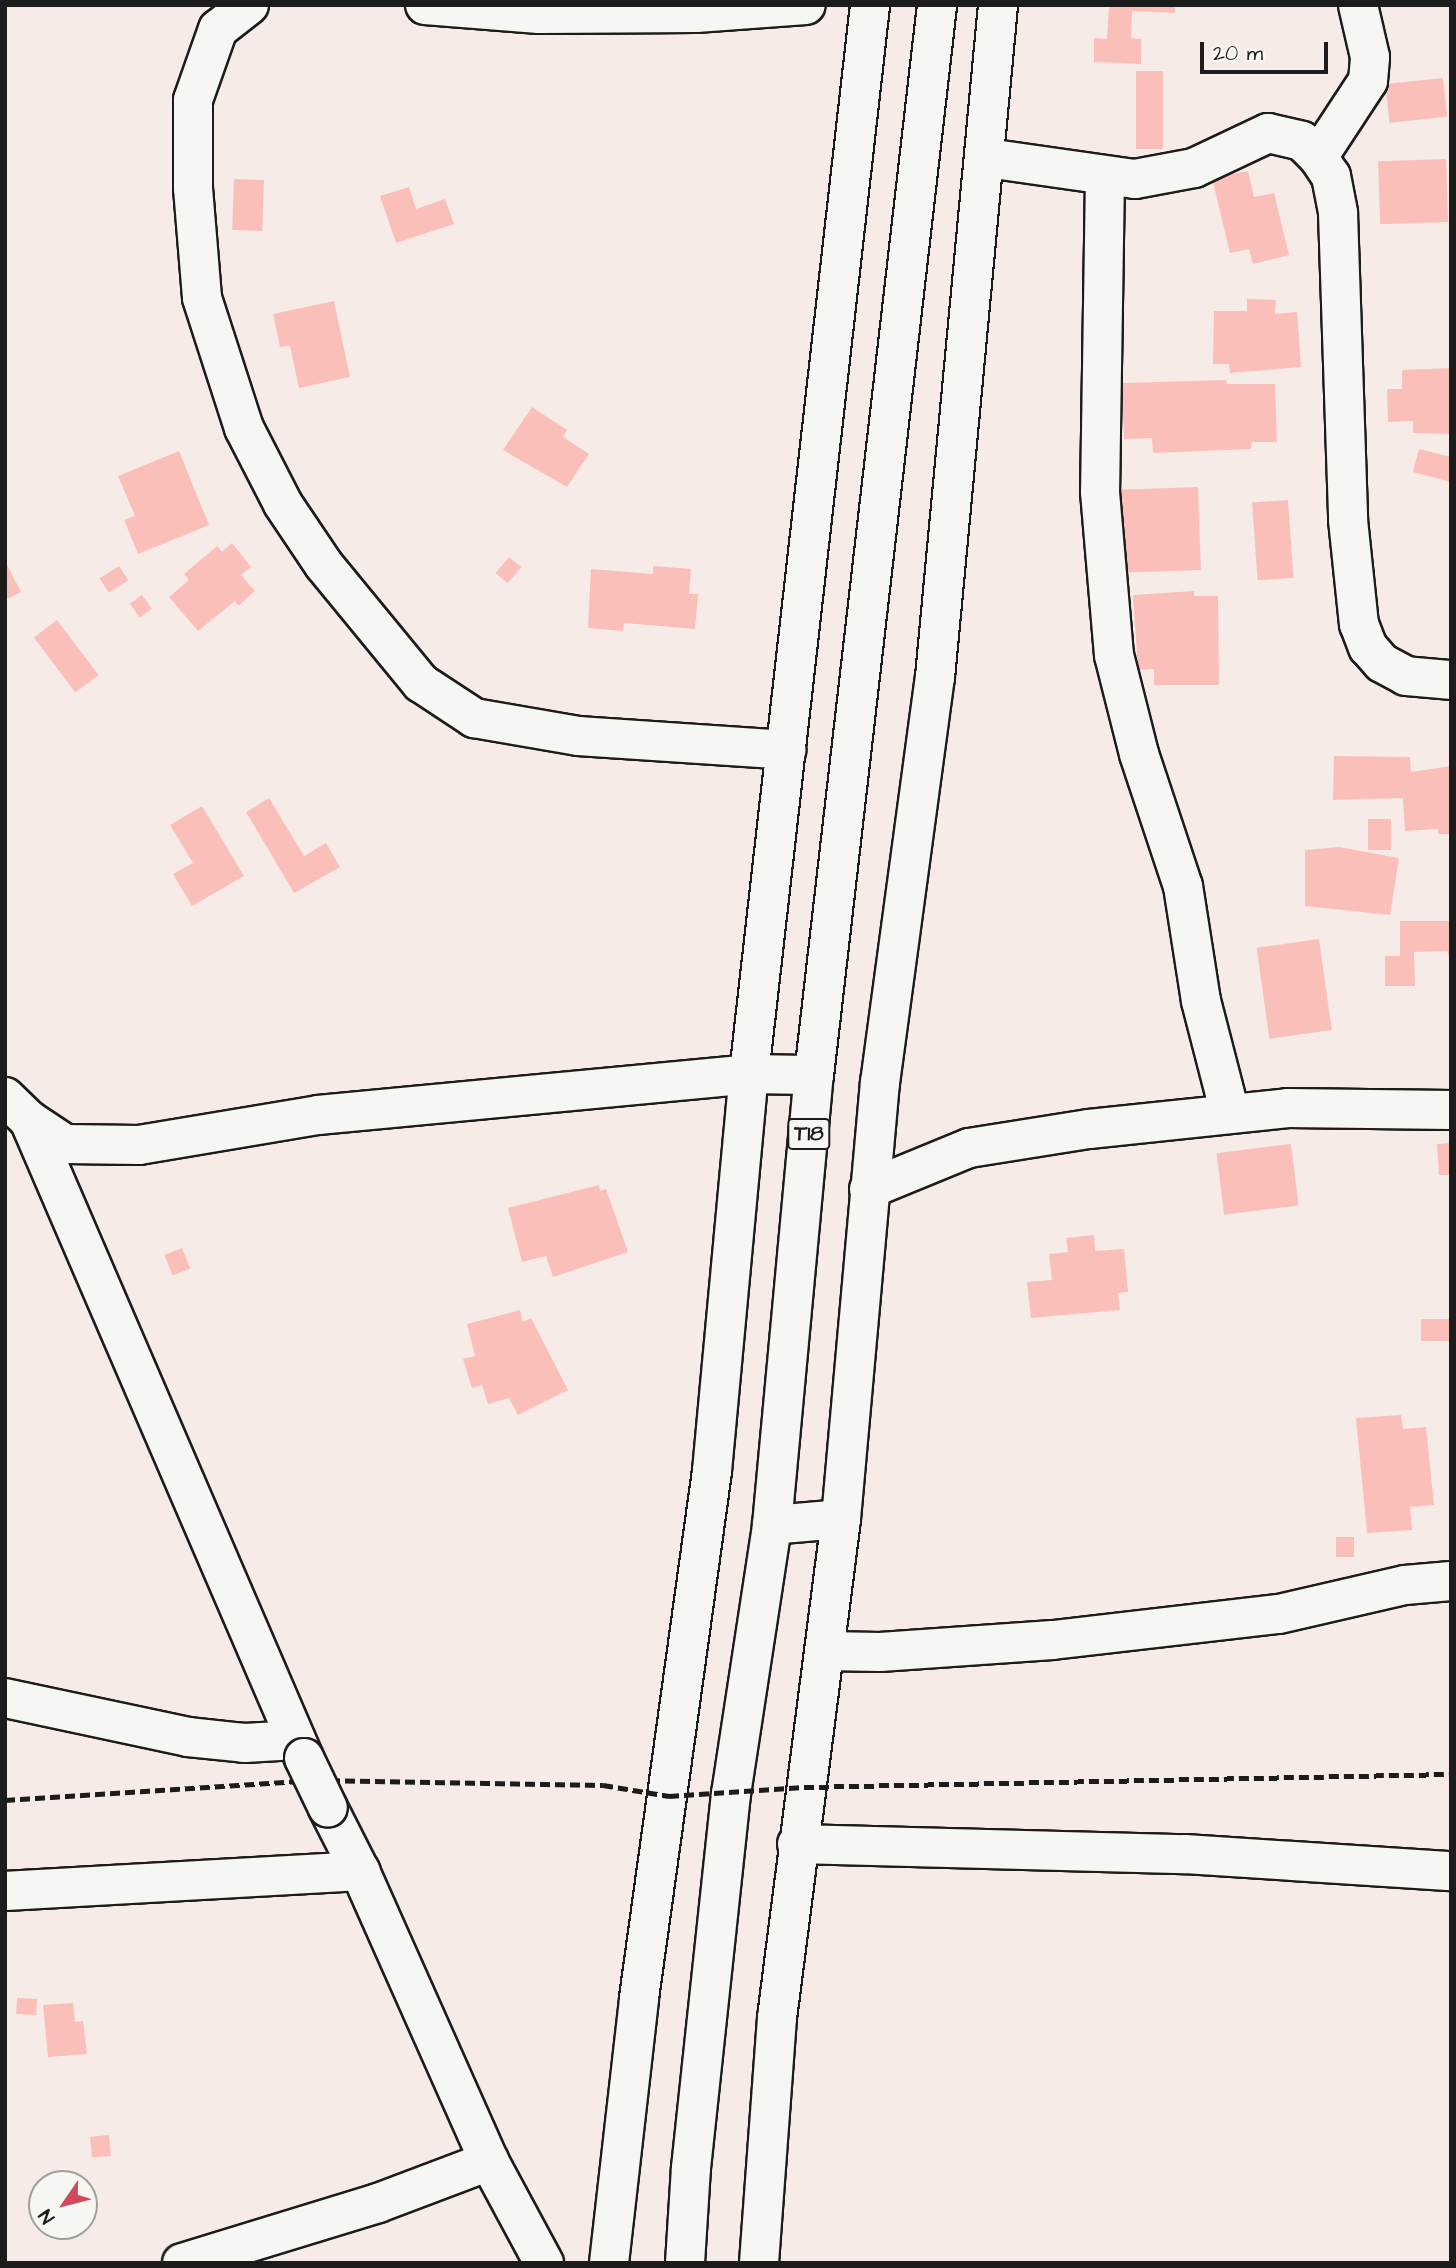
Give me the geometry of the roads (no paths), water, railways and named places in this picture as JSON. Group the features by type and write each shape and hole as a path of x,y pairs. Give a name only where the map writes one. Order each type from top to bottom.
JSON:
{"street":[{"path":"249,5 218,29 192,100 193,188 202,298 244,428 283,503 324,565 421,683 474,718 578,736 787,750"},
{"path":"425,5 539,13 696,13 806,5"},
{"path":"609,2263 639,1998 712,1471 749,1074 870,5"},
{"name":"T18","path":"685,2263 691,2168 731,1794 772,1525 814,1075 937,5"},
{"path":"759,2263 777,2018 797,1844 841,1519 869,1189 935,677 987,158 998,5"},
{"path":"1318,156 1368,81 1370,57 1358,5"},
{"path":"987,158 1105,177 1135,179 1194,168 1268,133 1302,141 1318,156 1331,176 1338,213 1349,532 1359,624 1368,647 1382,663 1406,676 1451,680"},
{"path":"1105,177 1100,492 1114,655 1139,754 1183,886 1201,1001 1230,1113"},
{"path":"17,1108 65,1144 139,1145 318,1115 749,1074 814,1075"},
{"path":"17,1108 300,1749 360,1871 489,2161 544,2263"},
{"path":"869,1189 969,1149 1230,1113 1288,1108 1451,1110"},
{"path":"772,1525 841,1519"},
{"path":"825,1651 880,1652 1093,1636 1279,1614 1405,1585 1451,1581"},
{"path":"5,1698 188,1737 300,1749"},
{"path":"797,1844 1185,1854 1451,1871"},
{"path":"5,1891 360,1871"},
{"path":"182,2263 378,2203 489,2161"}],"railway":[{"path":"5,1800 315,1780 603,1785 669,1796 804,1787 1451,1774"}]}
